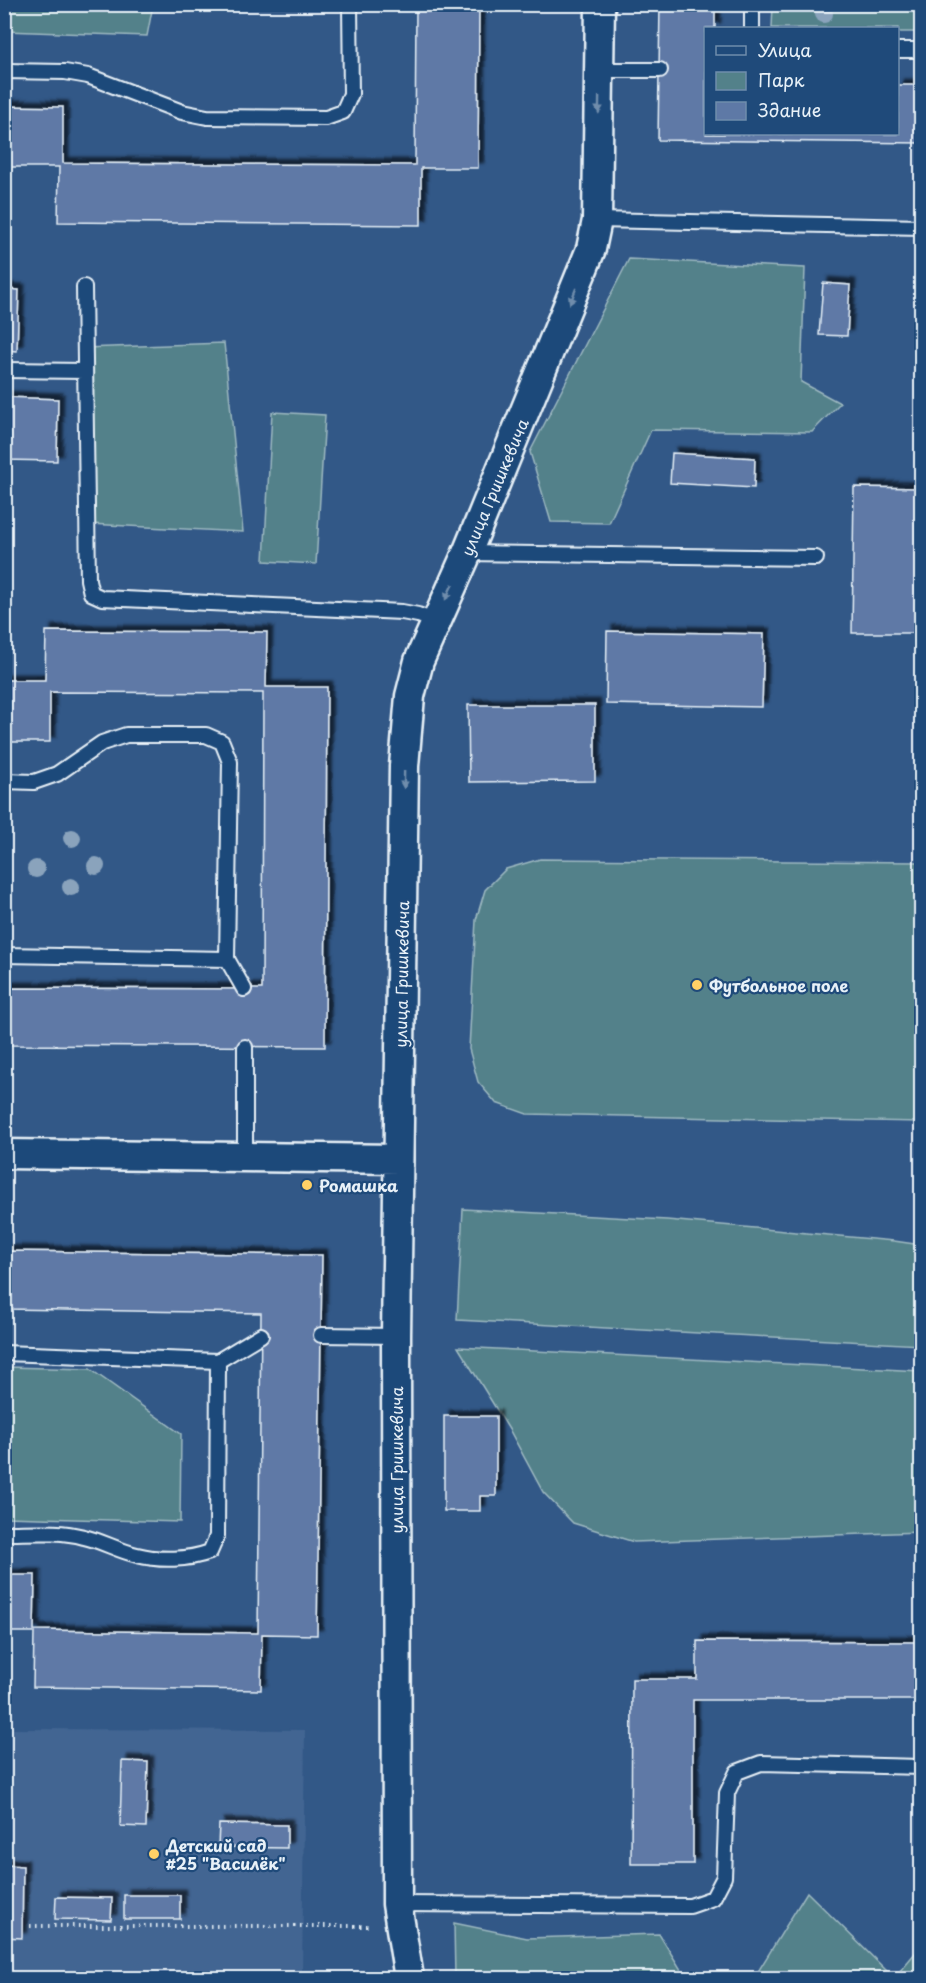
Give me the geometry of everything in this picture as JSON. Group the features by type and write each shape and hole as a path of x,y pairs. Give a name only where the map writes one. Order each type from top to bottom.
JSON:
{"street":[{"name":"улица Гришкевича","path":"409,1978 399,1915 396,1336 404,766 410,696 419,661 435,621 467,553 591,249 597,220 600,4"},
{"path":"4,1154 398,1159"}],"lane":[{"path":"4,71 65,72 88,76 182,112 207,117 326,118 343,112 351,94 350,4"},
{"path":"752,4 752,27"},
{"path":"899,50 921,50"},
{"path":"600,70 660,70"},
{"path":"597,220 921,227"},
{"path":"84,287 88,580 91,593 102,598 402,612 435,621"},
{"path":"4,370 86,371"},
{"path":"467,553 816,558"},
{"path":"4,781 34,782 57,774 102,743 126,735 206,735 222,742 230,762 227,959 244,989"},
{"path":"4,955 227,959"},
{"path":"245,1047 245,1156"},
{"path":"4,1353 218,1361 261,1335"},
{"path":"321,1335 396,1336"},
{"path":"4,1533 66,1533 85,1537 136,1555 156,1558 194,1558 210,1552 217,1536 218,1361"},
{"path":"399,1915 690,1906 712,1898 724,1877 727,1793 737,1772 761,1763 921,1767"}],"path":[{"path":"30,1926 399,1915"}],"shaded area":[{"name":"Детский сад #25 \"Василёк\"","path":"5,1729 305,1730 302,1978 5,1978"}],"green space":[{"path":"5,4 153,5 147,36 5,31"},
{"path":"773,5 921,5 921,32 899,32 899,27 772,27"},
{"path":"629,259 805,268 801,382 840,403 812,432 651,430 609,523 551,522 530,452"},
{"path":"224,343 243,532 89,524 84,348"},
{"path":"272,412 325,415 316,564 264,561"},
{"name":"Футбольное поле","path":"540,859 921,862 921,1122 527,1114 496,1103 478,1082 469,1049 476,920 485,890 506,869"},
{"path":"463,1209 667,1220 921,1245 921,1345 457,1320"},
{"path":"458,1347 921,1371 921,1532 634,1542 573,1523 543,1492 510,1431"},
{"path":"5,1367 90,1369 181,1434 180,1522 5,1517"},
{"path":"807,1892 894,1978 754,1978"},
{"path":"454,1923 527,1938 659,1934 686,1978 455,1978"},
{"path":"921,1946 921,1978 894,1978"}],"building":[{"path":"416,4 479,4 478,168 421,168 421,225 58,222 59,167 4,167 4,106 63,107 63,163 415,165"},
{"path":"660,4 715,4 715,27 704,27 704,135 899,135 899,85 922,85 922,143 658,140"},
{"path":"823,283 850,285 847,336 819,335"},
{"path":"4,289 19,290 17,351 4,350"},
{"path":"4,397 58,399 57,461 4,460"},
{"path":"672,453 755,458 754,488 670,483"},
{"path":"854,487 922,488 922,633 852,633"},
{"path":"46,631 267,632 266,687 327,687 325,1047 4,1045 4,988 262,989 263,693 50,692 50,742 4,742 4,680 45,680"},
{"path":"607,631 764,634 762,707 606,704"},
{"path":"468,705 595,705 595,781 469,782"},
{"path":"4,1251 322,1255 317,1635 262,1634 261,1690 33,1687 34,1632 4,1632 4,1575 35,1575 34,1630 258,1633 261,1313 4,1309"},
{"path":"444,1416 496,1416 496,1496 480,1496 480,1511 444,1511"},
{"path":"697,1641 922,1642 922,1700 693,1700 693,1864 631,1864 632,1679 697,1679"},
{"path":"122,1761 148,1762 146,1827 120,1826"},
{"path":"219,1824 287,1825 287,1848 218,1847"},
{"path":"4,1865 23,1866 22,1938 4,1937"},
{"path":"124,1895 180,1895 180,1919 124,1919"},
{"path":"56,1897 112,1898 111,1920 55,1919"}],"place":[{"name":"Футбольное поле","path":"697,985"},
{"name":"Ромашка","path":"307,1185"},
{"name":"Детский сад #25 \"Василёк\"","path":"154,1854"}]}
